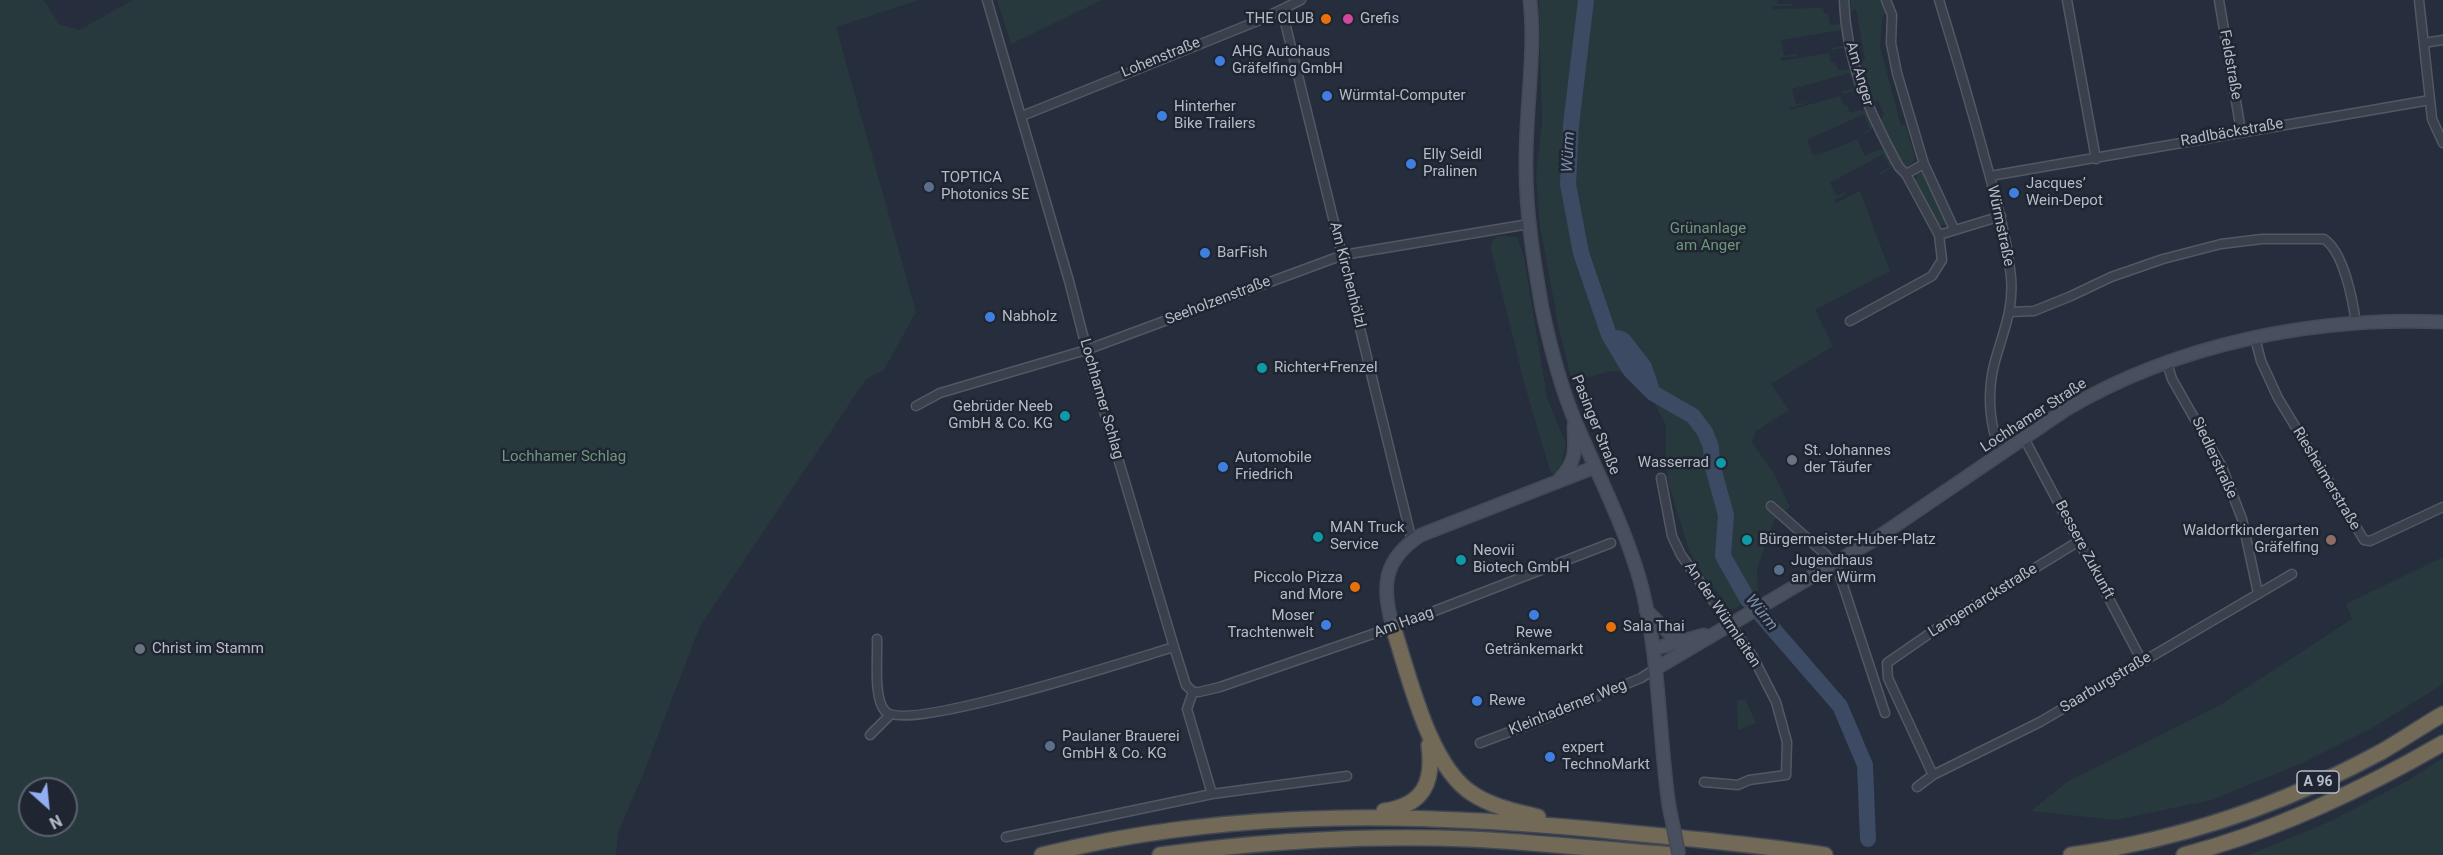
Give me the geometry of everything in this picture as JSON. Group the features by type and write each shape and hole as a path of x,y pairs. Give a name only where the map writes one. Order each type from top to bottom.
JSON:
{"highway":[{"path":"1392,627 1427,730 1450,773 1471,794 1501,808 1569,826"},
{"name":"A 96","path":"2071,855 2100,851 2184,832 2274,802 2382,751 2443,714"},
{"path":"1344,816 1402,807 1420,794 1430,776 1431,762 1427,730"},
{"name":"A 96","path":"2184,855 2300,815 2391,773 2443,743"},
{"path":"1042,855 1201,826 1255,820 1344,816 1484,820 1569,826 1825,855"},
{"path":"1160,855 1256,844 1391,839 1470,839 1674,855"}],"main road":[{"name":"Pasinger Straße","path":"1530,0 1526,169 1529,224 1553,355 1574,419 1629,547 1639,577 1653,649 1669,806 1678,855"},
{"name":"Lochhamer Straße","path":"1655,669 1909,517 2090,395 2127,378 2168,363 2255,338 2356,324 2443,322"},
{"path":"1559,481 1568,470 1574,457 1574,419"},
{"path":"1392,627 1385,601 1385,582 1395,561 1412,541 1595,467"},
{"path":"1646,610 1670,634 1684,640"},
{"name":"Lochhamer Straße","path":"1653,649 1714,633"}],"street":[{"name":"Lochhamer Schlag","path":"987,0 1022,116 1086,350 1174,647 1186,685 1193,692"},
{"name":"Lohenstraße","path":"1022,116 1282,10 1301,0"},
{"name":"Am Anger","path":"1844,0 1851,48 1864,97 1899,167 1906,174 1939,235 1942,260 1932,276 1850,321"},
{"path":"1886,0 1892,15 1891,43 1897,73 1924,164 1954,230"},
{"name":"Würmstraße","path":"1939,0 1963,76 2001,216 2011,277 2010,312 1992,379 1992,427 2002,454"},
{"path":"2067,0 2096,159"},
{"name":"Feldstraße","path":"2219,0 2241,131"},
{"path":"2419,0 2432,119 2443,143"},
{"name":"Am Kirchenhölzl","path":"1282,10 1412,541"},
{"path":"2424,43 2443,40"},
{"name":"Radlbäckstraße","path":"1990,177 2241,131 2430,100"},
{"path":"1906,174 1924,164"},
{"path":"1939,235 2001,216"},
{"name":"Seeholzenstraße","path":"916,406 940,393 1086,350 1343,255 1529,224"},
{"path":"2010,312 2034,311 2111,277 2163,259 2221,244 2262,239 2324,239 2335,249 2354,306 2356,324"},
{"name":"Riesheimerstraße","path":"2255,338 2261,361 2278,398 2364,540 2370,542 2443,507"},
{"name":"Siedlerstraße","path":"2168,363 2172,379 2222,467 2242,519 2259,593"},
{"name":"Bessere Zukunft","path":"2024,438 2142,661"},
{"name":"An der Würmleiten","path":"1661,478 1672,536 1681,555 1753,657 1776,702 1787,742 1786,775 1749,780 1738,785 1704,782"},
{"path":"1771,506 1833,564 1840,575 1885,714"},
{"name":"Langemarckstraße","path":"1933,775 1888,678 1887,663 1939,627 2079,541"},
{"name":"Am Haag","path":"1193,692 1221,687 1392,627 1611,543"},
{"name":"Saarburgstraße","path":"1917,787 1933,775 2040,722 2292,574"},
{"path":"877,639 878,698 884,710 890,715 916,716 966,707 1174,647"},
{"name":"Kleinhaderner Weg","path":"1480,743 1541,720 1655,669"},
{"path":"1193,692 1187,709 1212,794"},
{"path":"870,735 890,715"},
{"path":"1006,837 1212,794 1347,776"}],"green space":[{"name":"Lochhamer Schlag","path":"0,0 44,0 59,24 79,30 133,0 919,0 836,27 916,312 884,370 866,379 700,626 618,833 616,855 0,855"},
{"path":"997,0 1102,0 1011,44"},
{"name":"Grünanlage am Anger","path":"1539,0 1777,0 1778,4 1791,4 1791,6 1773,6 1773,9 1823,8 1824,13 1828,14 1830,25 1840,24 1845,27 1848,43 1843,48 1832,50 1832,48 1844,46 1842,30 1781,40 1784,56 1797,54 1797,56 1781,58 1781,61 1829,53 1830,61 1836,64 1838,70 1853,69 1857,86 1852,91 1842,94 1854,88 1850,73 1792,89 1796,104 1808,103 1790,108 1790,110 1840,96 1850,113 1860,110 1867,111 1874,126 1869,132 1861,135 1870,129 1864,114 1807,140 1813,155 1826,151 1810,159 1857,139 1865,156 1878,150 1886,150 1894,164 1880,175 1879,173 1890,167 1883,154 1830,183 1837,196 1845,192 1846,194 1834,200 1836,203 1860,191 1890,271 1815,310 1833,346 1771,384 1789,410 1756,431 1752,442 1774,474 1790,507 1774,520 1757,569 1758,590 1755,595 1735,609 1727,609 1689,550 1669,485 1666,425 1653,401 1625,373 1613,371 1572,381 1559,329 1540,226 1536,176 1542,122"},
{"path":"1850,0 1882,0 1886,13 1883,15 1880,47 1901,126 1905,124 1914,154 1914,161 1908,166 1903,165 1880,122 1884,114 1877,99 1872,104 1860,66 1865,59 1856,9 1851,12"},
{"path":"1919,172 1924,173 1946,220 1945,225 1938,225 1932,217 1933,214 1914,182"},
{"path":"1498,236 1517,237 1524,257 1547,398 1566,444 1561,464 1554,475 1550,471 1525,386 1491,249 1492,241"},
{"path":"2443,557 2443,684 2374,727 2302,763 2212,800 2116,820 2031,811 2067,782 2220,705 2352,619 2346,604"},
{"path":"1745,699 1756,723 1738,730 1737,701"},
{"path":"2443,758 2443,855 2249,855 2331,821 2407,781"}],"waterway":[{"name":"Würm","path":"1586,0 1571,125 1568,184 1581,253 1609,335 1630,370 1653,393 1693,416 1705,432 1711,447 1712,464 1726,515 1723,556 1748,600 1840,706 1865,765 1868,839"},
{"name":"Würm","path":"1618,338 1623,340 1644,367 1651,388"}],"place":[{"name":"THE CLUB","path":"1326,19"},
{"name":"Grefis","path":"1348,19"},
{"name":"AHG Autohaus Gräfelfing GmbH","path":"1220,61"},
{"name":"Würmtal-Computer","path":"1327,96"},
{"name":"Hinterher Bike Trailers","path":"1162,116"},
{"name":"Elly Seidl Pralinen","path":"1411,164"},
{"name":"TOPTICA Photonics SE","path":"929,187"},
{"name":"Jacques’ Wein-Depot","path":"2014,193"},
{"name":"BarFish","path":"1205,253"},
{"name":"Nabholz","path":"990,317"},
{"name":"Richter+Frenzel","path":"1262,368"},
{"name":"Gebrüder Neeb GmbH & Co. KG","path":"1065,416"},
{"name":"St. Johannes der Täufer","path":"1792,460"},
{"name":"Wasserrad","path":"1721,463"},
{"name":"Automobile Friedrich","path":"1223,467"},
{"name":"MAN Truck Service","path":"1318,537"},
{"name":"Bürgermeister-Huber-Platz","path":"1747,540"},
{"name":"Waldorfkindergarten Gräfelfing","path":"2331,540"},
{"name":"Neovii Biotech GmbH","path":"1461,560"},
{"name":"Jugendhaus an der Würm","path":"1779,570"},
{"name":"Piccolo Pizza and More","path":"1355,587"},
{"name":"Rewe Getränkemarkt","path":"1534,615"},
{"name":"Moser Trachtenwelt","path":"1326,625"},
{"name":"Sala Thai","path":"1611,627"},
{"name":"Christ im Stamm","path":"140,649"},
{"name":"Rewe","path":"1477,701"},
{"name":"Paulaner Brauerei GmbH & Co. KG","path":"1050,746"},
{"name":"expert TechnoMarkt","path":"1550,757"}]}
